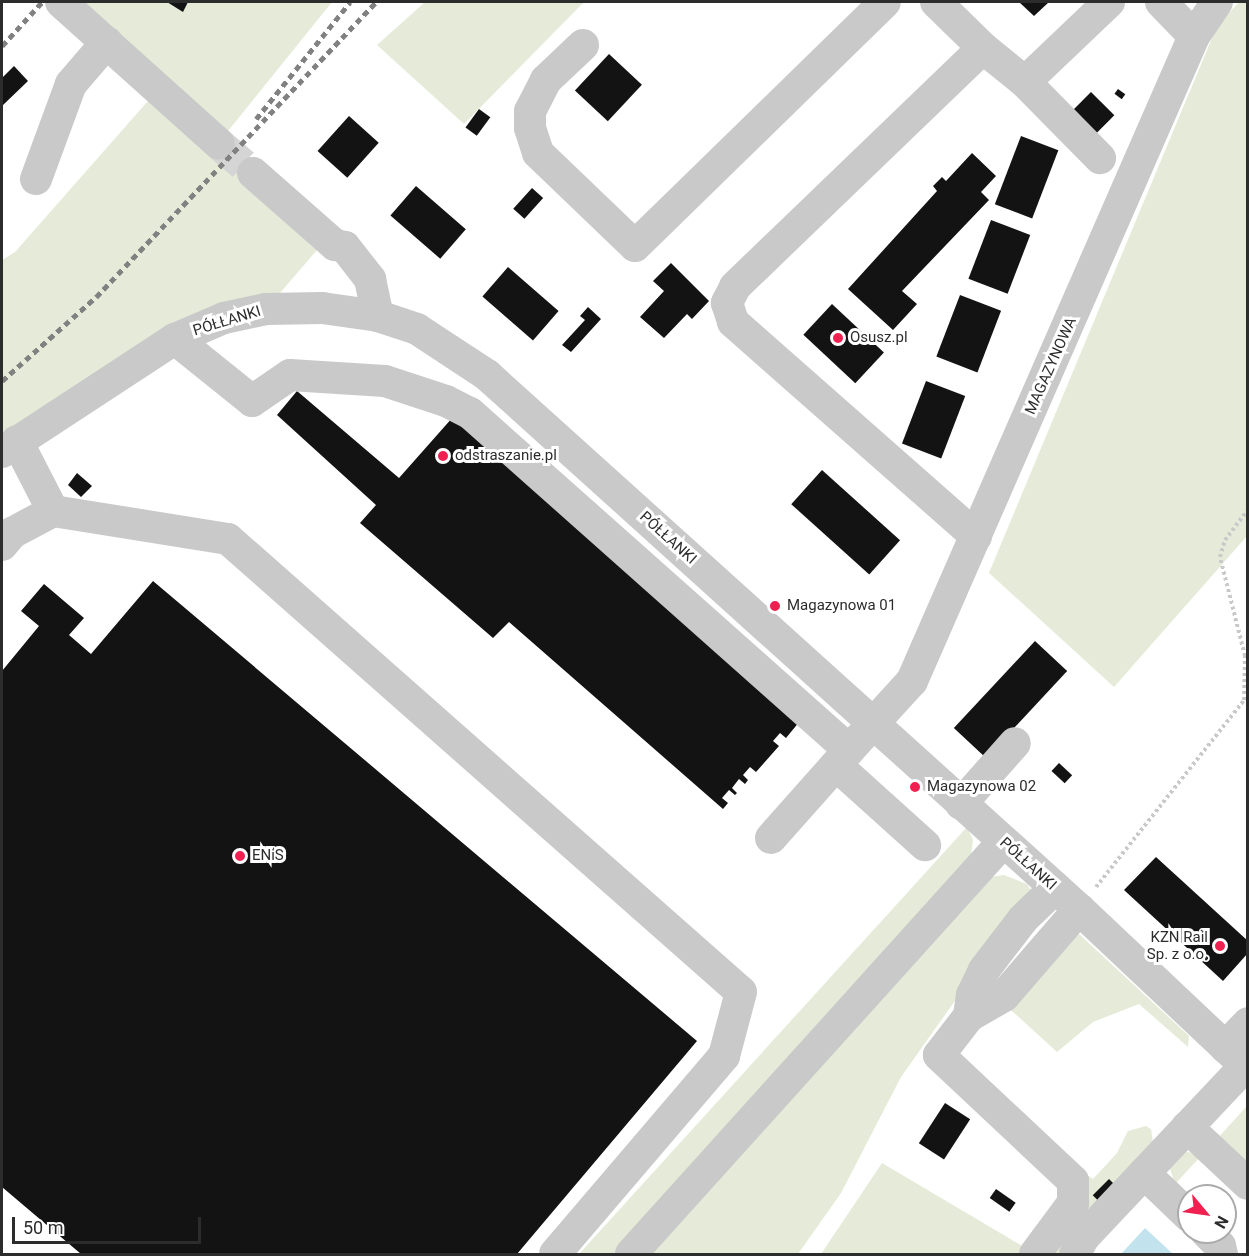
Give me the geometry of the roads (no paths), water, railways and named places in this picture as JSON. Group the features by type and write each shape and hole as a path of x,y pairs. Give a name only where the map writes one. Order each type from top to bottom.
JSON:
{"street":[{"path":"61,2 219,144"},
{"path":"584,45 546,80 530,111 530,128 538,153 635,246 885,2"},
{"path":"936,2 983,48 1025,82 1100,158"},
{"path":"1025,82 1109,2"},
{"path":"1161,2 1194,36"},
{"name":"MAGAZYNOWA","path":"771,838 912,681 1194,36 1217,2"},
{"path":"36,179 71,84 107,42"},
{"path":"976,536 733,322 727,303 735,287 983,48"},
{"path":"252,173 335,244 345,247 370,279 378,316"},
{"name":"PÓŁŁANKI","path":"9,447 176,339 224,318 266,309 322,308 378,316 417,329 481,370 1079,909 1239,1060"},
{"path":"176,339 252,401 290,375 385,381 446,401 470,413 842,757 924,845"},
{"path":"9,447 53,512"},
{"path":"2,545 12,533 53,512 228,539 741,992 724,1056 555,1254"},
{"path":"961,804 1015,743"},
{"path":"631,1254 1003,842"},
{"path":"969,1016 972,995 984,970 1023,919 1055,888"},
{"path":"1035,1254 1073,1203 1076,1186 1069,1175 939,1055 969,1016 1004,996 1079,909"},
{"path":"1075,1254 1083,1238 1187,1127 1239,1060 1248,1023"},
{"path":"1187,1127 1248,1184"},
{"path":"1144,1173 1177,1205"}],"water":[{"path":"1145,1228 1173,1254 1121,1254"}],"tunnel":[{"path":"219,144 253,173"}],"railway":[{"path":"2,46 42,2"},
{"path":"256,119 350,2"},
{"path":"2,381 96,297 376,2"}],"place":[{"name":"Osusz.pl","path":"838,338"},
{"name":"odstraszanie.pl","path":"443,456"},
{"name":"Magazynowa 01","path":"775,606"},
{"name":"Magazynowa 02","path":"915,787"},
{"name":"ENiS","path":"240,856"},
{"name":"KZN Rail Sp. z o.o.","path":"1220,946"}]}
